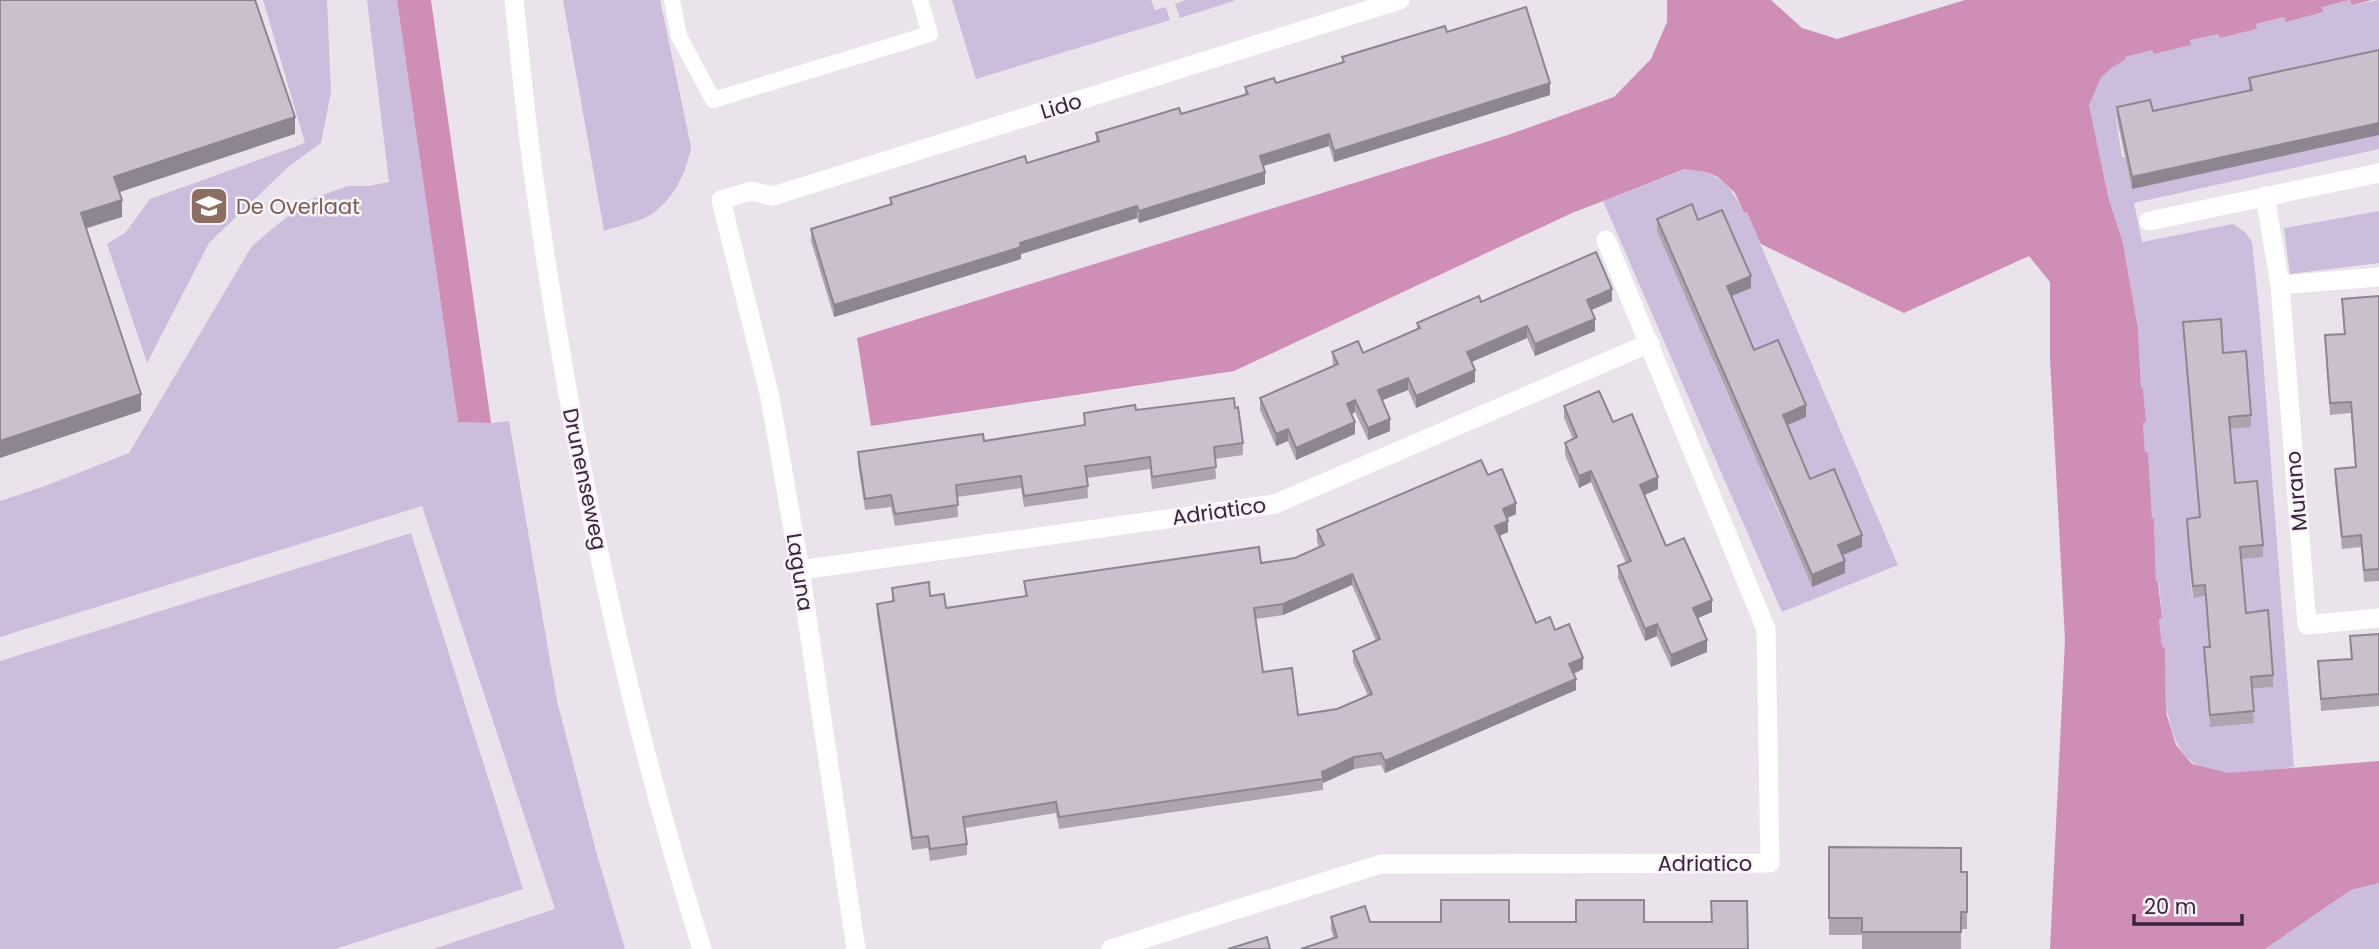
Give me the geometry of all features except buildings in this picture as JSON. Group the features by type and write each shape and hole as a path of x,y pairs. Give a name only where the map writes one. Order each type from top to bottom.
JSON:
{"street":[{"name":"Drunenseweg","path":"514,0 536,198 568,396 616,631 667,838 702,949"},
{"name":"Lido","path":"721,200 751,191 773,196 1401,0"},
{"path":"2149,221 2379,173"},
{"name":"Murano","path":"2265,196 2280,285 2307,625 2379,618"},
{"name":"Laguna","path":"721,200 770,397 800,570 856,949"},
{"name":"Adriatico","path":"1111,949 1381,864 1770,863 1766,629 1606,240"},
{"path":"2280,285 2379,277"},
{"name":"Adriatico","path":"800,570 1275,504 1650,343"}],"lane":[{"path":"672,0 679,36 713,100 930,34 920,0"}],"shaded area":[{"path":"263,0 327,0 331,92 321,143 288,167 209,243 147,363 107,244 126,232 150,199 305,143"},
{"path":"367,0 397,0 458,422 509,421 557,701 597,855 625,949 433,949 555,909 422,506 0,637 0,501 129,453 252,246 306,201 348,186 389,182"},
{"path":"397,0 431,0 491,423 458,422"},
{"path":"563,0 660,0 691,147 678,184 660,207 641,219 604,231"},
{"path":"952,0 1151,0 1155,10 1166,7 1170,20 976,79"},
{"path":"1186,0 1234,1 1180,18 1175,4"},
{"path":"1667,0 1771,0 1802,28 1837,39 1965,0 2350,0 2322,7 2323,12 2286,22 2284,17 2256,24 2257,29 2220,38 2218,34 2190,40 2191,45 2154,54 2152,50 2125,57 2125,60 2101,78 2089,105 2109,200 2123,243 2138,329 2146,422 2143,423 2145,452 2148,452 2156,582 2162,618 2159,619 2162,647 2165,648 2166,713 2176,745 2192,764 2228,773 2379,761 2379,883 2351,890 2265,949 2050,949 2065,640 2050,359 2050,282 2029,256 1904,313 1761,244 1735,193 1718,177 1685,169 1572,213 1234,371 871,426 857,338 1508,135 1614,97 1651,59 1667,22"},
{"path":"2350,0 2372,0 2352,5"},
{"path":"2351,0 2352,5 2379,0 2379,74 2250,89 2252,102 2116,118 2122,157 2125,157 2132,189 2379,115 2379,149 2134,203 2142,242 2233,224 2245,232 2252,242 2294,767 2251,772 2214,772 2198,766 2185,756 2175,739 2166,713 2165,648 2162,648 2159,618 2162,617 2159,583 2156,583 2154,519 2148,453 2145,453 2143,423 2146,422 2138,329 2123,243 2109,200 2089,105 2101,78 2111,67 2125,60 2124,57 2152,49 2154,54 2190,45 2190,40 2219,33 2220,38 2257,29 2256,24 2285,17 2286,21 2322,12 2321,7","holes":["2183,334 2223,365 2246,624 2268,623 2273,687 2251,689 2210,726 2204,660 2210,658 2205,596 2192,597 2190,573 2200,529"]},
{"path":"1686,169 1715,176 1734,194 1761,239 1759,241 1898,565 1782,612 1603,201","holes":["1723,222 1750,288 1727,298","1747,346 1754,362 1756,458 1713,361","1803,476 1810,491 1812,587 1769,491"]},
{"path":"2379,211 2379,263 2290,274 2284,228"},
{"path":"411,533 523,889 335,949 0,949 0,661"},
{"path":"2379,883 2379,949 2265,949 2351,890"}],"place":[{"name":"De Overlaat","path":"209,206"}]}
